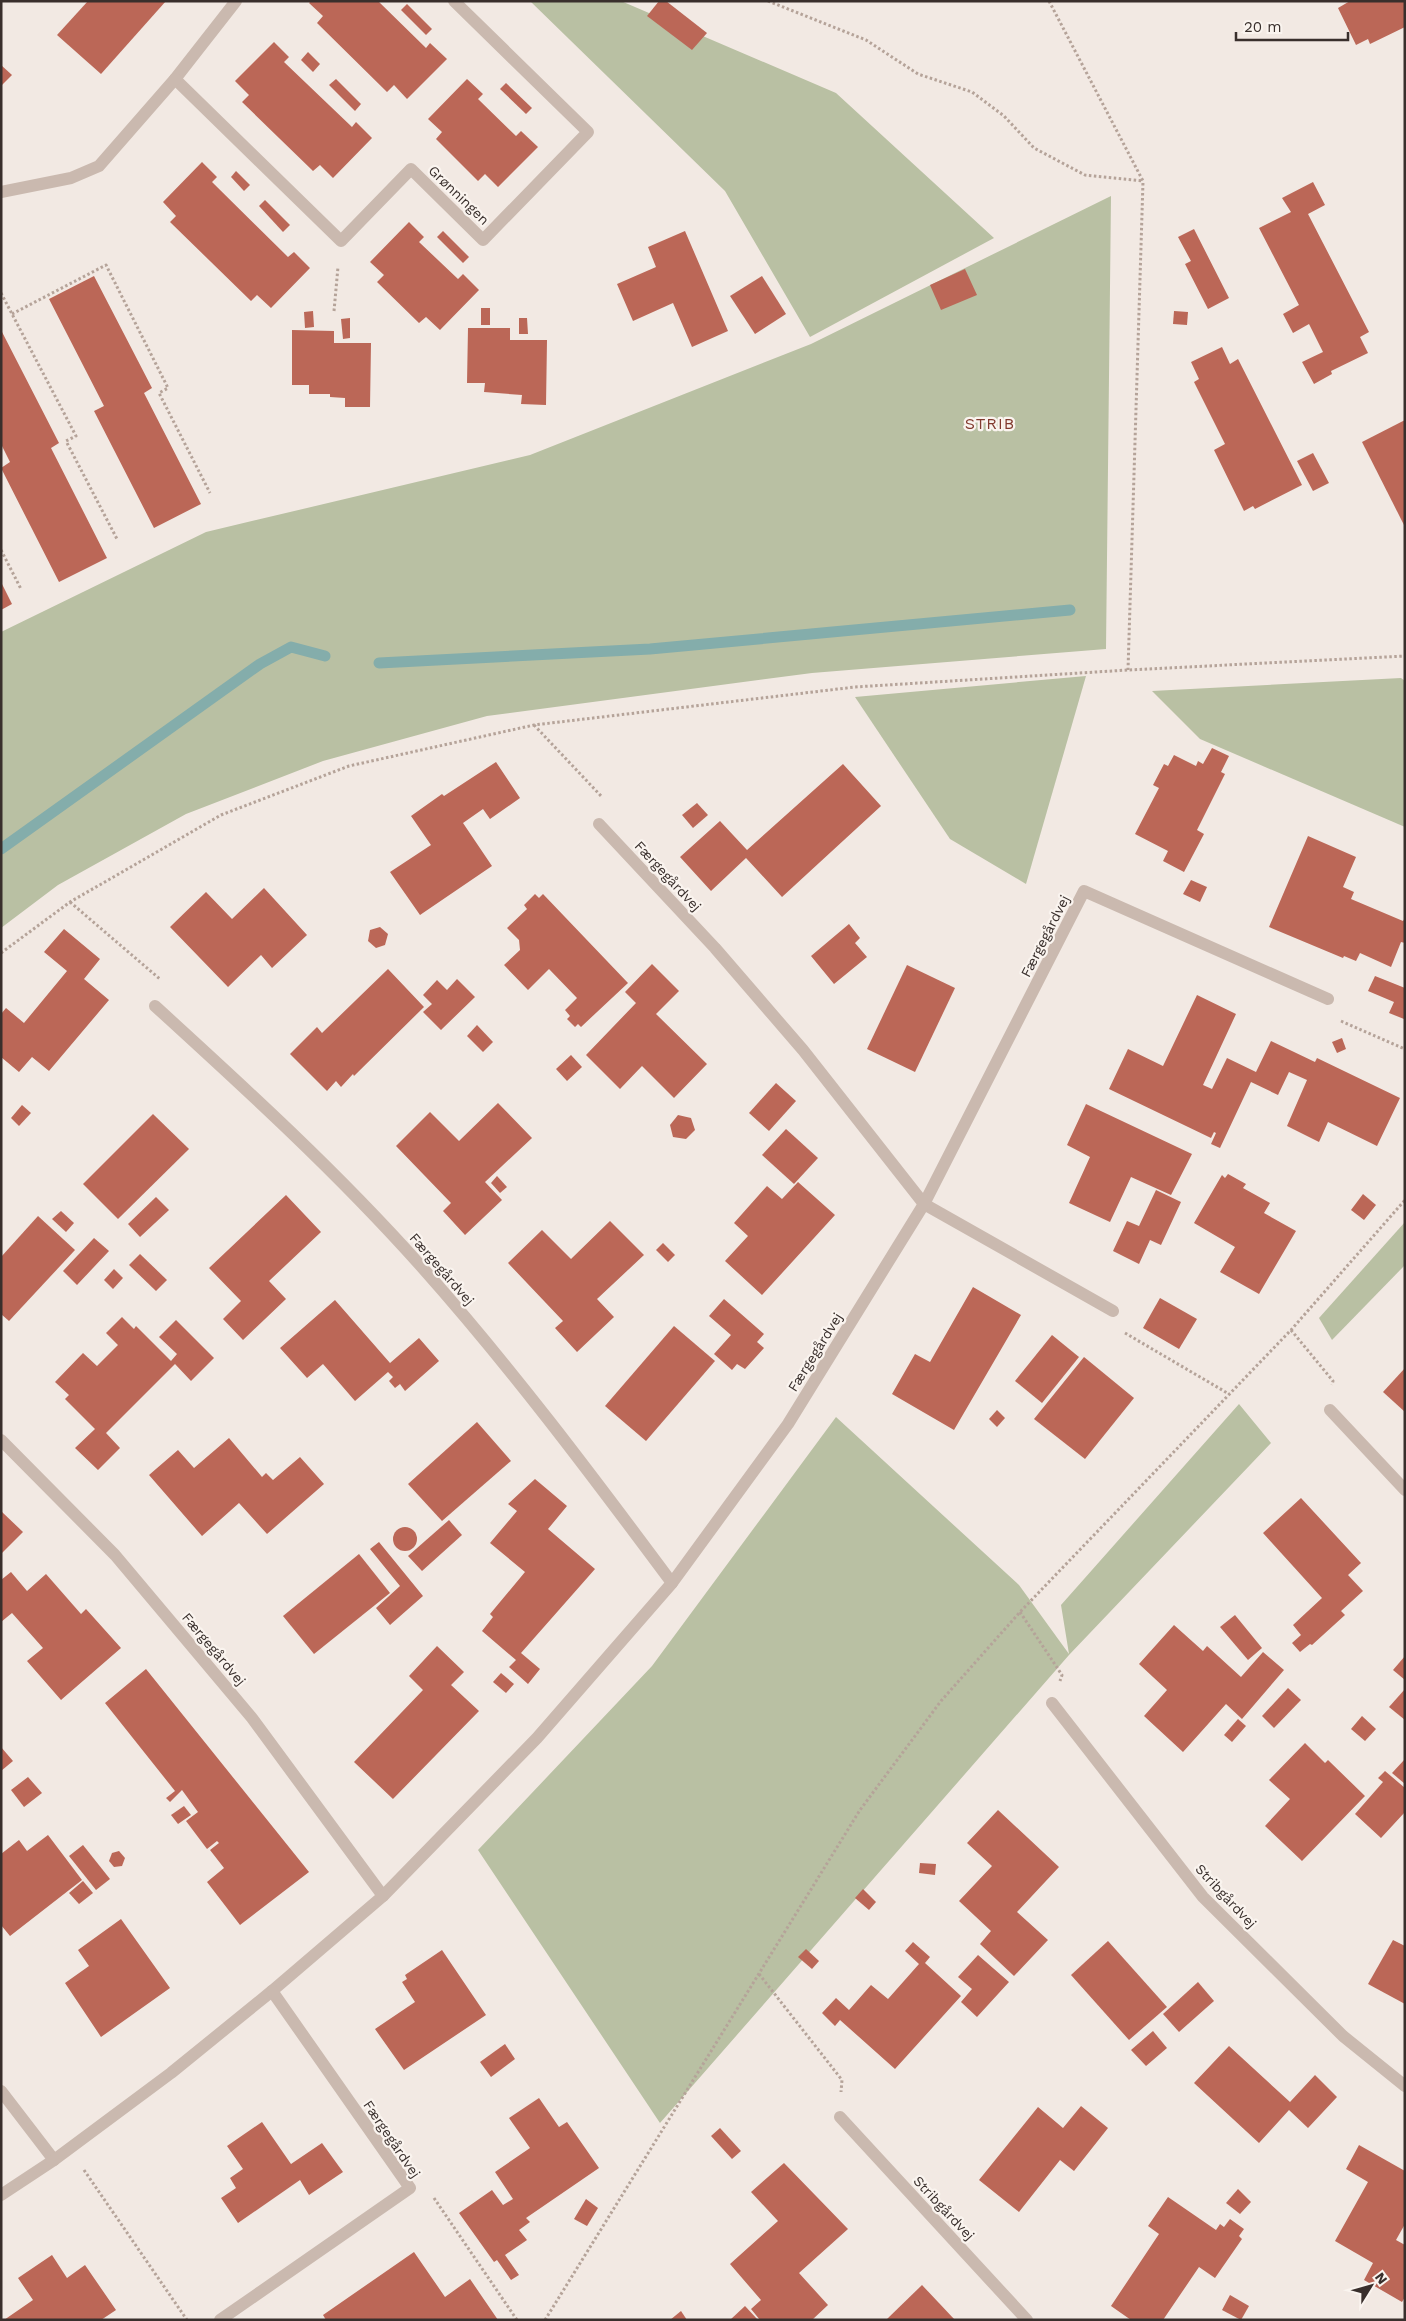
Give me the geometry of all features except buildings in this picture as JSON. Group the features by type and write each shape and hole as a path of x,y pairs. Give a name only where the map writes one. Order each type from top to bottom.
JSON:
{"street":[{"path":"1,192 70,178 99,166 175,79 236,1"},
{"name":"Grønningen","path":"341,241 411,169 483,240 588,132 454,1"},
{"path":"175,79 341,241"},
{"name":"Færgegårdvej","path":"599,824 715,948 803,1050 924,1204 1113,1311"},
{"name":"Færgegårdvej","path":"1,2195 54,2160 171,2073 272,1991 383,1896 537,1738 672,1583 788,1424 924,1204 1084,891 1328,999"},
{"name":"Færgegårdvej","path":"155,1006 286,1125 420,1265 550,1420 672,1583"},
{"path":"1330,1410 1405,1490"},
{"name":"Færgegårdvej","path":"1,1440 115,1556 246,1710 383,1896"},
{"name":"Stribgårdvej","path":"1052,1703 1203,1897 1343,2036 1405,2086"},
{"name":"Færgegårdvej","path":"220,2320 410,2188 272,1991"},
{"path":"1,2090 54,2160"},
{"name":"Stribgårdvej","path":"840,2116 1027,2320"}],"path":[{"path":"768,1 866,40 918,74 972,92 1004,116 1034,148 1085,176 1143,181"},
{"path":"1049,1 1143,181 1128,670"},
{"path":"334,311 341,241"},
{"path":"12,314 106,266 168,388 159,393 210,493"},
{"path":"1,293 76,436 66,441 116,539"},
{"path":"1,550 21,590"},
{"path":"1,953 70,902 221,815 349,766 534,725 855,687 1128,670 1405,656"},
{"path":"534,725 609,805 599,824"},
{"path":"70,902 164,982 155,1006"},
{"path":"1328,999 1327,1014 1405,1049"},
{"path":"545,2320 866,1802 940,1700 1020,1612 1291,1330 1405,1200"},
{"path":"1113,1311 1114,1326 1229,1394"},
{"path":"1291,1330 1333,1381 1330,1410"},
{"path":"1020,1612 1062,1675 1052,1703"},
{"path":"759,1974 842,2080 840,2116"},
{"path":"54,2160 83,2168 187,2320"},
{"path":"410,2188 434,2198 517,2320"}],"green space":[{"path":"530,1 621,1 836,93 994,238 810,337 725,191"},
{"path":"1111,196 1106,649 812,673 487,716 323,761 186,814 58,885 1,928 1,632 206,532 530,455 811,344"},
{"path":"1086,676 1026,884 950,839 855,697"},
{"path":"1401,678 1405,681 1405,827 1200,739 1152,691"},
{"path":"1405,1222 1405,1265 1332,1340 1319,1318"},
{"path":"1239,1404 1271,1443 1069,1655 660,2123 478,1850 652,1666 836,1417 1019,1585 1069,1654 1061,1605"}],"waterway":[{"path":"379,663 650,649 1070,610"},
{"path":"1,849 260,664 291,647 325,656"}],"district":[{"name":"STRIB","path":"990,423"}]}
